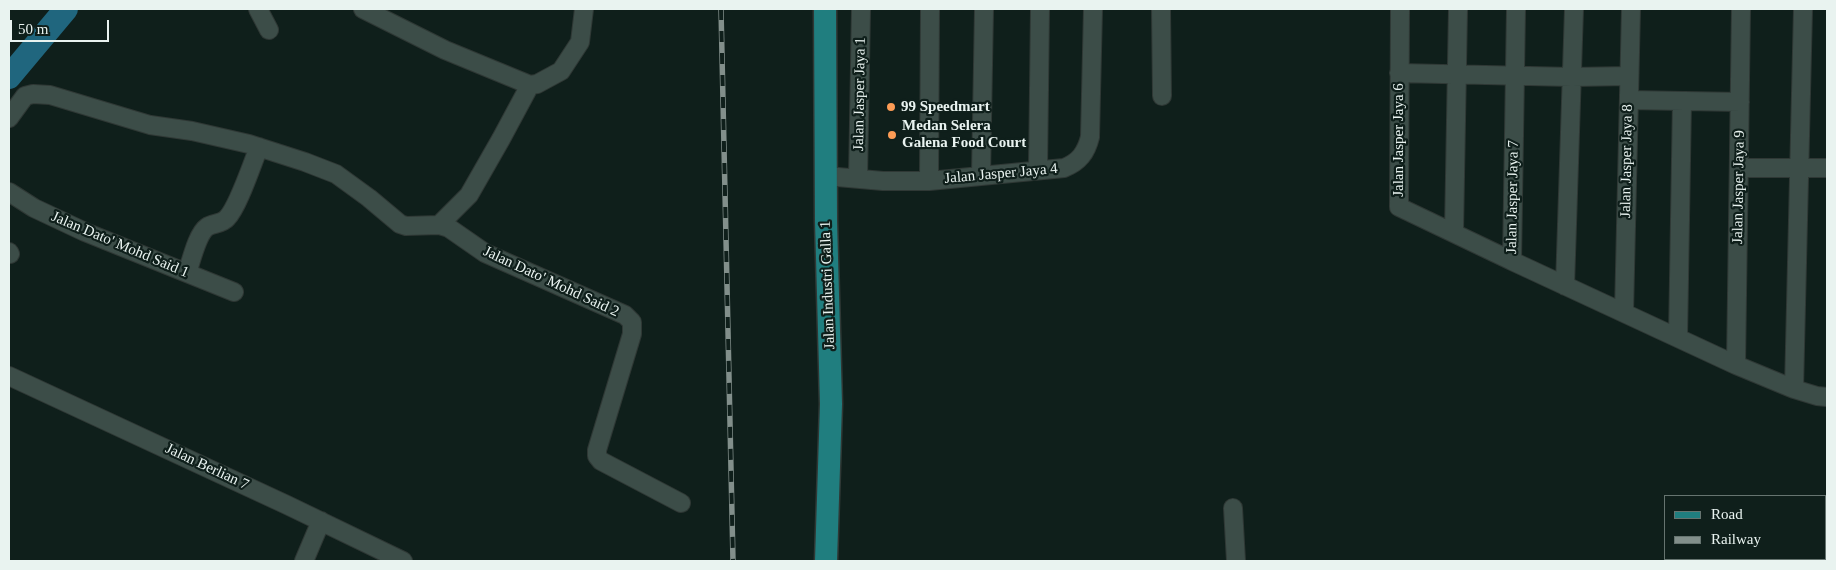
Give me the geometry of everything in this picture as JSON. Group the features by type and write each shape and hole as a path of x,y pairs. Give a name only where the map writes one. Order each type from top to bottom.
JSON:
{"main road":[{"name":"Jalan Industri Galla 1","path":"825,9 826,222 831,404 826,561"}],"street":[{"path":"258,9 269,30"},
{"path":"363,9 445,50 530,85 538,84 561,71 580,42 584,9"},
{"name":"Jalan Jasper Jaya 1","path":"858,179 861,9"},
{"path":"928,181 930,9"},
{"path":"981,176 984,9"},
{"path":"1038,170 1040,9"},
{"name":"Jalan Jasper Jaya 4","path":"826,176 883,181 928,181 1064,168 1072,165 1080,159 1086,150 1090,138 1093,9"},
{"path":"1161,9 1162,96"},
{"name":"Jalan Jasper Jaya 6","path":"1400,9 1399,207 1512,261"},
{"path":"1454,232 1458,9"},
{"name":"Jalan Jasper Jaya 7","path":"1516,9 1512,261 1736,365 1794,389 1817,396 1827,396"},
{"path":"1565,286 1574,9"},
{"name":"Jalan Jasper Jaya 8","path":"1624,313 1631,9"},
{"name":"Jalan Jasper Jaya 9","path":"1736,365 1741,9"},
{"path":"1794,389 1803,9"},
{"path":"1400,73 1572,77 1629,76"},
{"path":"438,225 468,195 530,85"},
{"name":"Jalan Dato' Mohd Said 2","path":"9,118 25,96 33,94 50,95 150,125 192,131 259,147 336,174 400,224 406,226 438,225 449,228 485,253 625,315 632,322 632,334 597,450 597,456 601,461 681,504"},
{"path":"1629,100 1740,102"},
{"path":"1678,338 1682,101"},
{"path":"187,273 201,233 207,226 219,224 227,218 236,204 259,147"},
{"path":"1740,168 1827,168"},
{"name":"Jalan Dato' Mohd Said 1","path":"9,192 34,208 85,232 234,292"},
{"name":"Jalan Berlian 7","path":"9,376 403,561"},
{"path":"1233,508 1236,561"},
{"path":"304,561 321,521"}],"waterway":[{"path":"9,77 66,9"}],"railway":[{"path":"721,9 733,561"}],"place":[{"name":"99 Speedmart","path":"891,107"},
{"name":"Medan Selera Galena Food Court","path":"892,135"}]}
